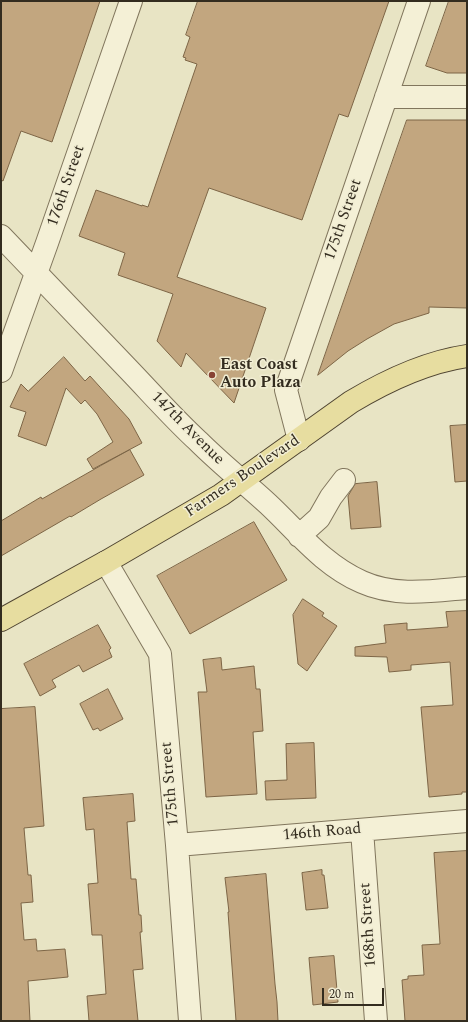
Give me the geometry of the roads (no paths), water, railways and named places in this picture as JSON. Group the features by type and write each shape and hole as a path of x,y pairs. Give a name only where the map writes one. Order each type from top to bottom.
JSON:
{"main road":[{"name":"Farmers Boulevard","path":"1,620 106,562 221,495 351,402 366,393 428,366 467,356"}],"street":[{"name":"176th Street","path":"1,370 131,1"},
{"name":"175th Street","path":"299,440 286,390 419,1"},
{"path":"386,97 467,97"},
{"name":"147th Avenue","path":"1,236 197,441 269,505 299,536 333,566 361,582 376,588 408,592 467,588"},
{"path":"299,536 319,518 331,497 344,480"},
{"name":"175th Street","path":"106,562 160,654 177,845 190,1021"},
{"name":"146th Road","path":"177,845 467,822"},
{"name":"168th Street","path":"362,830 376,1021"}],"place":[{"name":"East Coast Auto Plaza","path":"212,375"}]}
